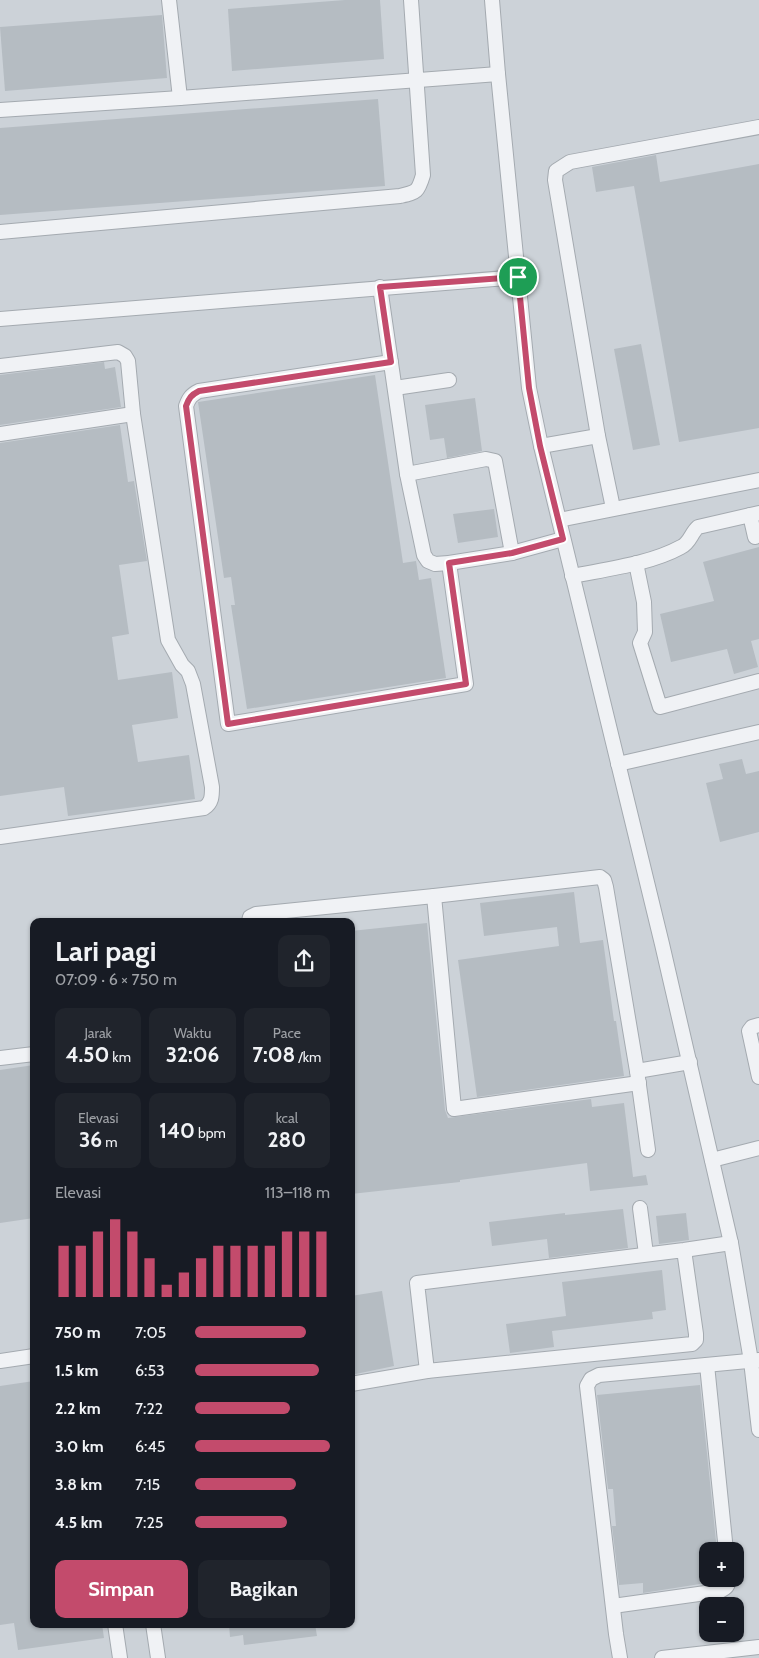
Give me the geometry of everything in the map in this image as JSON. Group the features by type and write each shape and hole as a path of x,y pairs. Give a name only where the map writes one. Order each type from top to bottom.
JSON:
{"street":[{"path":"169,0 180,98"},
{"path":"0,232 400,196 412,193 420,188 423,175 410,0"},
{"path":"492,0 529,388 540,446 690,1062 731,1242 755,1360 759,1430"},
{"path":"0,110 498,74"},
{"path":"613,508 598,436 555,180 556,171 561,166 570,162 759,127"},
{"path":"0,319 518,277"},
{"path":"380,287 407,474 424,555 428,561 435,564 449,563 512,553 563,539"},
{"path":"0,366 118,352 128,362 133,414 168,640 182,665 188,671 193,684 212,787 212,798 209,805 204,808 0,837"},
{"path":"391,362 199,391 192,394 188,399 186,406 228,724 466,684 449,563"},
{"path":"395,388 449,380"},
{"path":"0,434 133,414"},
{"path":"540,446 598,436"},
{"path":"407,474 486,459 495,461 512,553"},
{"path":"558,520 759,480"},
{"path":"572,576 636,563 682,547 689,541 692,532 698,527 754,514 755,537"},
{"path":"636,563 644,602 645,632 640,643 660,707 759,681"},
{"path":"618,764 759,732"},
{"path":"249,918 256,914 600,877 604,880 638,1077 648,1150"},
{"path":"434,896 454,1109 638,1077 690,1062"},
{"path":"759,1025 752,1027 749,1031 759,1077"},
{"path":"0,1058 30,1054"},
{"path":"712,1160 759,1148"},
{"path":"640,1208 646,1254"},
{"path":"427,1371 417,1283 684,1250 731,1242"},
{"path":"355,1383 427,1371 692,1344 696,1340 696,1334 684,1250"},
{"path":"0,1361 30,1357"},
{"path":"620,1658 587,1386 592,1379 599,1375 755,1360"},
{"path":"708,1366 725,1542"},
{"path":"613,1606 720,1591 727,1587"},
{"path":"116,1628 120,1658"},
{"path":"154,1628 158,1658"},
{"path":"662,1658 759,1647"}],"shaded area":[{"path":"0,0 759,0 759,1658 0,1658"}],"building":[{"path":"345,0 380,0 384,59 232,71 228,9"},
{"path":"162,15 167,78 5,91 0,27"},
{"path":"378,99 385,186 0,215 0,128"},
{"path":"656,155 660,182 759,164 759,428 679,442 634,186 596,192 592,167"},
{"path":"641,344 660,445 633,450 614,349"},
{"path":"104,362 105,369 115,367 121,407 0,425 0,375"},
{"path":"375,375 403,563 416,561 419,580 431,578 446,678 247,709 231,605 235,605 231,577 224,578 198,402"},
{"path":"475,398 482,451 447,458 444,438 430,440 425,405"},
{"path":"120,425 128,482 134,481 147,561 119,565 129,634 112,637 118,680 172,672 178,718 132,725 138,762 189,755 195,799 68,816 64,787 0,796 0,443"},
{"path":"494,509 498,537 458,543 453,514"},
{"path":"759,547 759,639 751,641 758,667 734,674 727,649 671,662 660,614 714,601 703,562"},
{"path":"742,759 746,774 759,771 759,832 720,842 706,783 723,779 719,764"},
{"path":"574,892 580,943 603,940 624,1076 477,1097 458,960 559,946 557,927 484,936 480,903"},
{"path":"427,923 445,1110 448,1118 591,1099 592,1107 624,1103 633,1177 646,1175 648,1185 590,1191 587,1163 460,1180 460,1182 355,1194 355,931"},
{"path":"30,1066 30,1219 0,1223 0,1070"},
{"path":"623,1209 628,1248 549,1258 547,1239 492,1246 489,1222 565,1213 565,1215"},
{"path":"686,1213 689,1240 659,1244 656,1216"},
{"path":"662,1270 666,1310 652,1312 653,1319 552,1331 554,1347 510,1353 506,1324 566,1316 562,1282"},
{"path":"382,1291 394,1366 355,1374 355,1295"},
{"path":"30,1382 30,1628 103,1628 104,1638 18,1650 14,1623 0,1625 0,1386"},
{"path":"700,1385 716,1542 699,1542 699,1584 643,1593 643,1583 619,1585 612,1526 616,1526 613,1489 608,1489 597,1395"},
{"path":"229,1628 316,1628 317,1636 244,1645 243,1635 230,1637"}],"route":[{"path":"518,277 529,388 540,446 563,539 512,553 449,563 466,684 228,724 186,406 188,399 192,394 199,391 391,362 380,287 518,277"}]}
